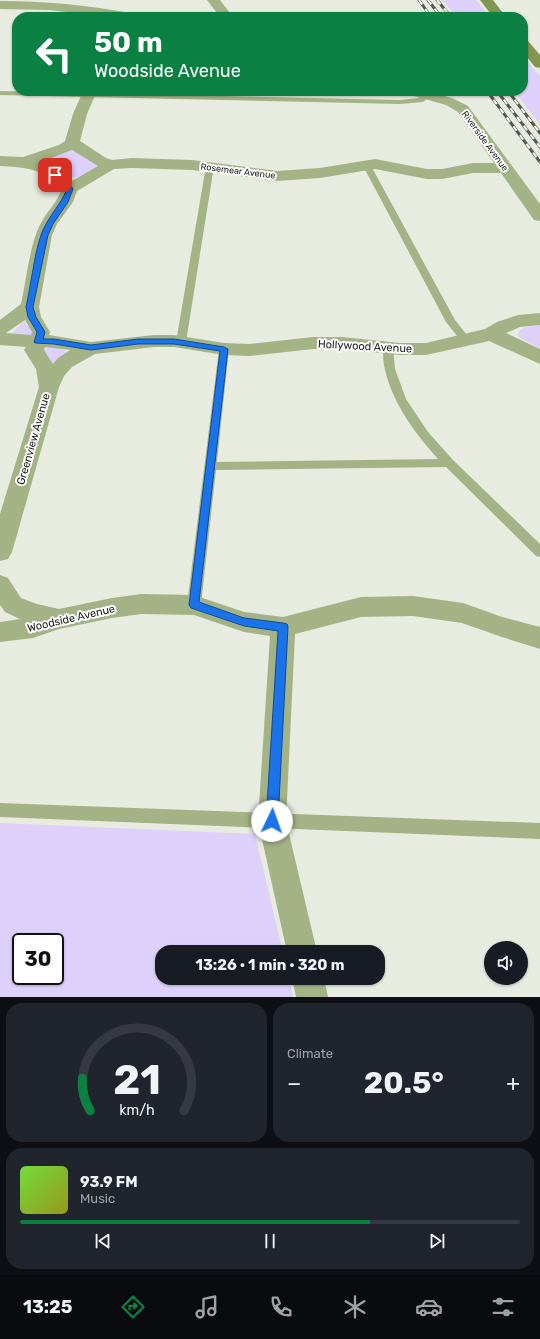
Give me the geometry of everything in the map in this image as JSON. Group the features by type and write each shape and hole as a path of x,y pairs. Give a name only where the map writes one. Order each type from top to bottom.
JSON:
{"street":[{"path":"213,0 223,12"},
{"path":"486,0 496,12"},
{"path":"0,5 44,5 71,7 100,12"},
{"path":"528,50 540,64"},
{"path":"25,162 72,143 80,114 88,96"},
{"name":"Riverside Avenue","path":"431,96 458,104 463,109 540,216"},
{"name":"Rosemear Avenue","path":"72,143 100,161 112,165 163,164 210,166 258,175 291,176 320,173 366,164 388,166 427,174 442,174 473,168 505,168"},
{"path":"0,161 25,162 48,171 62,179 70,189"},
{"path":"0,329 30,307 44,235 49,224 65,202 70,189 95,173 112,165"},
{"name":"Greenview Avenue","path":"0,552 49,387 46,369 34,350 41,332 32,317 30,307"},
{"name":"Hollywood Avenue","path":"49,387 57,370 63,364 78,354 91,348 138,342 181,342 224,349 250,350 313,343 342,343 388,348 426,349 490,334 504,326 518,321 540,319"},
{"path":"490,334 526,349 540,358"},
{"name":"Hollywood Avenue","path":"0,339 19,342 54,341 91,348"},
{"path":"0,585 13,605 34,614 59,619"},
{"name":"Woodside Avenue","path":"0,632 33,628 59,619 112,608 141,604 194,605 244,622 283,627 361,607 413,606 463,613 502,627 540,638"},
{"path":"283,627 272,821 300,945"},
{"path":"309,985 312,997"}],"lane":[{"path":"0,92 12,92"},
{"path":"193,96 400,102 420,100 426,96"},
{"path":"366,164 451,322 466,340"},
{"path":"181,342 210,166"},
{"path":"388,348 390,369 401,400 424,435 449,464 540,552"},
{"path":"194,605 224,349"},
{"path":"210,466 449,464"},
{"path":"0,810 540,831"}],"shaded area":[{"path":"443,0 476,0 486,12 452,12"},
{"path":"528,62 540,77 540,124 518,96 528,96"},
{"path":"65,150 74,151 99,166 80,177 73,177 44,163 46,158"},
{"path":"24,321 36,335 14,335 13,332"},
{"path":"540,325 540,348 520,338 517,334 523,328"},
{"path":"45,346 66,351 64,356 52,365 50,358 44,351"},
{"path":"0,823 255,834 281,945 155,945 155,985 290,985 293,997 0,997"}],"railway":[{"path":"419,0 427,12"},
{"path":"428,0 437,12"},
{"path":"437,0 447,12"},
{"path":"491,96 540,162"},
{"path":"501,96 540,147"},
{"path":"512,96 540,133"}],"route":[{"path":"55,175 67,183 70,189 65,202 49,224 44,235 30,307 32,317 41,332 38,342 54,341 91,348 138,342 174,341 224,349 194,605 219,612 244,622 283,627 272,821"}]}
